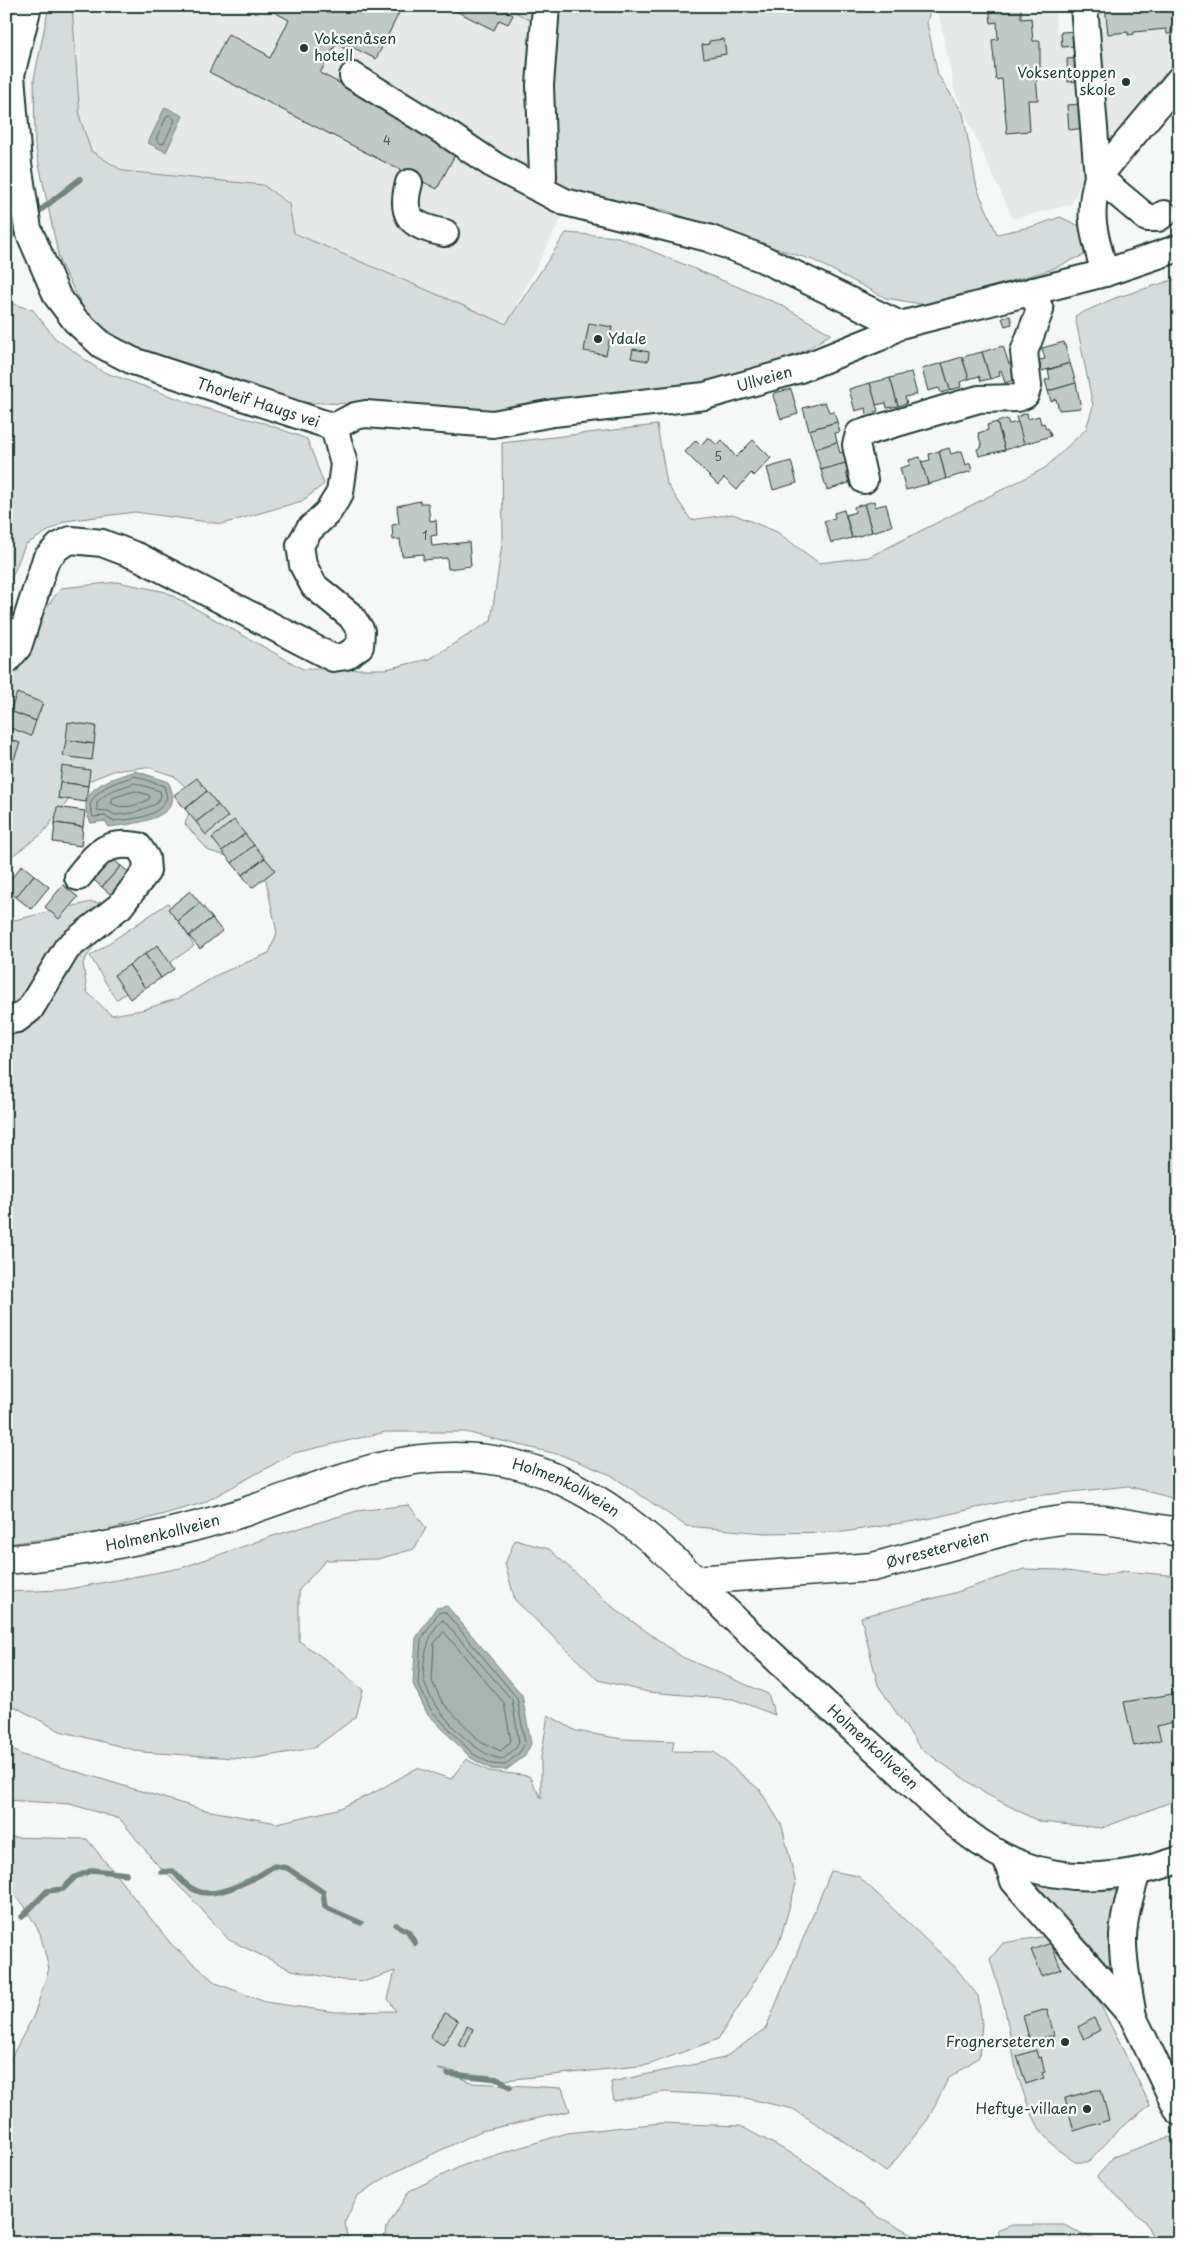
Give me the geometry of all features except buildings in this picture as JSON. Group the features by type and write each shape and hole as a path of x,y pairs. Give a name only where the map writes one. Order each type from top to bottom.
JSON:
{"main road":[{"name":"Holmenkollveien","path":"6,1560 106,1547 173,1532 257,1508 351,1475 402,1461 451,1455 473,1456 521,1465 569,1484 593,1497 647,1535 695,1580"},
{"name":"Øvreseterveien","path":"695,1580 873,1567 1028,1525 1069,1519 1121,1522 1179,1532"}],"street":[{"name":"Thorleif Haugs vei","path":"6,660 18,647 46,559 59,546 71,540 102,543 139,557 333,658 346,656 360,646 361,631 351,616 314,586 303,565 300,545 309,530 328,512 340,493 344,464 334,427 133,361 102,344 75,320 57,296 28,229 18,164 9,66 28,6"},
{"path":"541,190 544,176 542,46 546,6"},
{"path":"1084,6 1098,177 1092,200 1092,225 1105,273"},
{"path":"353,76 449,134 495,166 565,202 708,238 761,258 900,325"},
{"path":"1098,177 1179,80"},
{"path":"1098,177 1147,218 1158,218 1164,214"},
{"path":"410,183 406,200 409,216 419,227 445,232"},
{"name":"Ullveien","path":"334,427 355,416 366,414 492,424 553,413 705,396 800,369 880,337 900,325 1105,273 1179,248"},
{"path":"864,480 856,445 859,434 979,399 1018,398 1025,394 1028,386 1024,352 1040,310 1032,291"},
{"path":"6,1021 24,1015 67,948 120,906 147,871 146,858 138,846 122,843 100,851 78,877"},
{"name":"Holmenkollveien","path":"695,1580 760,1645 970,1836 1006,1858 1024,1866 1071,1875 1089,1876 1137,1872 1179,1860"},
{"path":"1006,1858 1014,1881 1133,2016 1179,2112"},
{"path":"1133,2016 1123,1936 1126,1911 1137,1872"}],"shaded area":[{"path":"49,6 72,6 80,118 91,151 123,171 263,185 289,204 294,233 506,324 566,233 618,237 779,304 831,334 801,353 694,388 486,417 418,406 292,402 148,357 88,317 60,263 35,145 34,79"},
{"path":"72,6 504,6 552,32 571,199 507,324 294,233 289,204 263,185 123,171 91,151 80,118"},
{"path":"504,6 931,6 927,23 938,75 963,113 977,188 997,234 1035,226 1060,217 1084,228 1084,255 1050,270 927,305 886,298 813,260 736,236 665,210 571,199 550,182 552,32"},
{"path":"937,6 1054,6 1057,33 1076,31 1088,165 1072,204 1013,219 955,92"},
{"name":"Voksentoppen skole","path":"1076,6 1179,6 1179,69 1091,164"},
{"path":"1179,278 1179,1500 1128,1486 1024,1497 928,1519 843,1532 764,1533 686,1526 611,1475 561,1455 465,1432 386,1432 294,1453 203,1503 101,1532 6,1544 6,922 91,902 108,904 99,938 83,963 87,992 111,1015 142,1010 179,998 219,974 269,953 277,933 266,880 248,862 209,851 185,824 195,796 174,776 147,767 113,771 81,784 42,834 12,856 6,864 6,676 22,653 35,623 61,588 118,582 166,592 303,669 386,669 429,659 491,621 503,537 502,443 657,425 667,484 691,520 733,514 777,532 819,563 869,557 1045,468 1086,429 1093,406 1075,316 1115,298"},
{"path":"6,302 33,310 55,338 101,371 204,408 264,423 307,439 324,484 302,501 222,524 135,512 65,521 25,545 6,592"},
{"path":"168,903 194,946 116,1000 90,956"},
{"path":"409,1505 426,1528 414,1549 378,1559 326,1560 299,1590 299,1641 336,1667 363,1690 356,1717 314,1748 250,1759 142,1752 60,1731 6,1702 6,1592 63,1590 181,1568 273,1536 357,1511"},
{"path":"515,1540 549,1549 615,1609 682,1657 768,1694 775,1715 733,1699 648,1692 598,1680 515,1600 505,1564"},
{"path":"1024,1569 1060,1570 1102,1576 1124,1571 1179,1576 1179,1799 1102,1828 1040,1822 986,1794 920,1748 878,1685 861,1617 954,1593"},
{"path":"548,1715 576,1731 622,1739 674,1741 672,1751 714,1752 760,1790 782,1826 796,1884 779,1943 718,2039 648,2065 504,2080 438,2069 473,2083 562,2088 570,2111 481,2131 391,2174 357,2196 345,2222 348,2243 6,2243 6,2067 34,2015 49,1969 40,1933 24,1905 6,1889 6,1837 87,1839 172,1945 216,1983 265,2002 335,2012 396,2011 388,1999 395,1971 366,1981 341,1980 292,1970 229,1940 155,1862 120,1819 70,1804 6,1800 6,1746 22,1755 200,1809 277,1823 338,1809 377,1791 417,1768 451,1779 466,1759 489,1771 529,1776 541,1798 541,1758"},
{"path":"831,1871 858,1876 955,1967 978,1996 982,2023 979,2057 948,2079 928,2119 886,2172 839,2138 793,2109 737,2096 664,2092 614,2101 611,2082 724,2058 766,2028"},
{"path":"1026,1882 1068,1889 1121,1891 1123,1985"},
{"name":"Frognerseteren","path":"1047,1936 1100,2003 1150,2105 1118,2130 1089,2162 1075,2162 1057,2149 1039,2128 1029,2108 1017,2074 1005,2009 990,1959 1003,1943"},
{"path":"661,2123 740,2126 802,2159 879,2217 929,2243 385,2243 387,2227 409,2191 464,2165 567,2133"},
{"path":"1169,2137 1179,2143 1179,2243 1156,2243 1145,2222 1097,2177 1113,2157"},
{"path":"1012,2225 1064,2225 1102,2243 1002,2243 997,2231"}],"water":[{"path":"165,107 183,116 166,152 148,143"},
{"path":"136,771 168,782 172,794 171,804 165,812 131,824 109,827 105,821 91,823 86,811 86,802 90,794 105,782"},
{"path":"447,1606 522,1695 531,1744 525,1756 506,1770 491,1769 471,1758 427,1713 413,1684 416,1638 436,1608"}],"waterway":[{"path":"37,213 80,179"},
{"path":"6,243 19,228"},
{"path":"161,1872 173,1871 190,1887 205,1893 226,1890 237,1886 274,1866 287,1868 323,1892 325,1907 361,1923"},
{"path":"22,1917 47,1891 63,1889 75,1877 93,1870 126,1874"},
{"path":"396,1925 408,1931 415,1943"},
{"path":"448,2074 499,2079 510,2087"}],"place":[{"name":"Voksenåsen hotell","path":"304,48"},
{"name":"Voksentoppen skole","path":"1126,82"},
{"name":"Ydale","path":"598,339"},
{"name":"Frognerseteren","path":"1065,2042"},
{"name":"Heftye-villaen","path":"1087,2109"}]}
